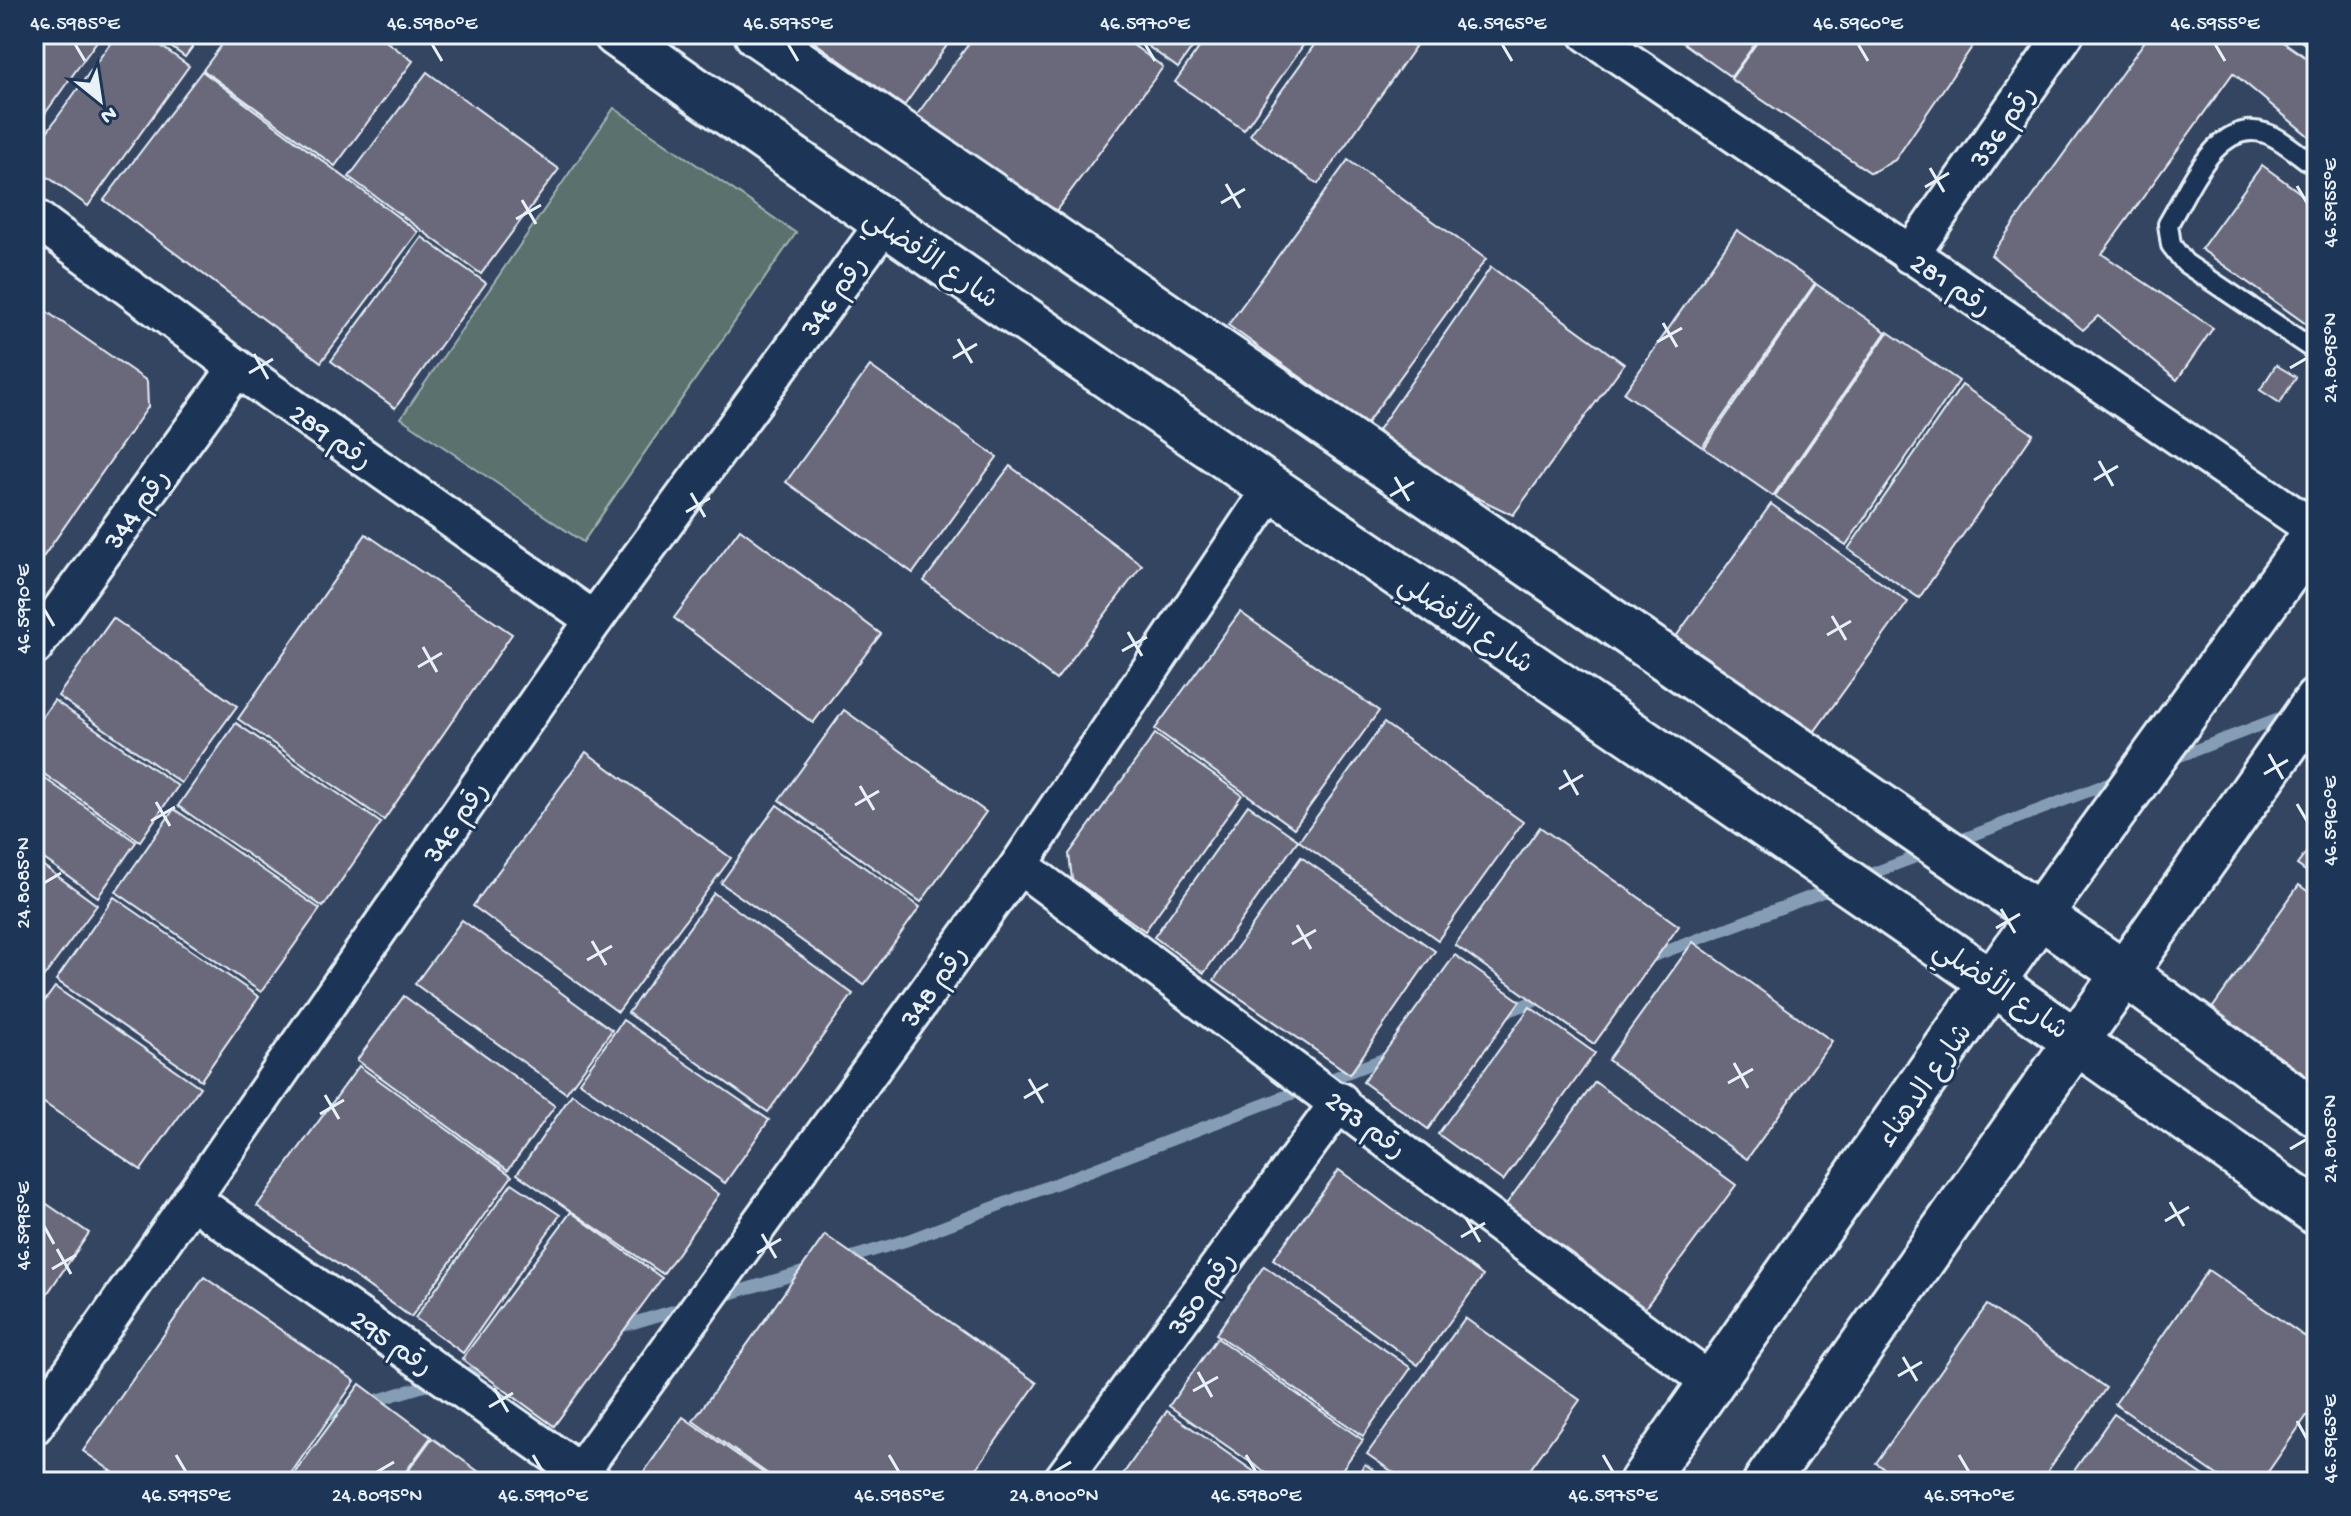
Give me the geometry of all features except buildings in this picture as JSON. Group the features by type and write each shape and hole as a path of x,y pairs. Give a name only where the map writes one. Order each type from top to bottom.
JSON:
{"street":[{"name":"شارع الأفضلي","path":"616,34 884,224 2080,1041 2317,1213"},
{"path":"757,34 2125,974 2317,1114"},
{"name":"رقم 281","path":"1588,34 2317,531"},
{"name":"رقم 336","path":"1910,255 2065,34"},
{"name":"رقم 289","path":"34,217 237,368 594,620"},
{"name":"رقم 346","path":"34,1426 594,620 884,224"},
{"name":"رقم 344","path":"34,647 237,368"},
{"name":"رقم 348","path":"587,1477 1019,865 1272,488"},
{"name":"شارع الدهناء","path":"1642,1482 2038,917 2317,531"},
{"path":"1766,1482 2080,1041 2317,700"},
{"name":"رقم 293","path":"1019,865 1340,1101 1713,1384"},
{"name":"رقم 350","path":"1061,1482 1340,1101"},
{"name":"رقم 295","path":"191,1199 587,1477"}],"lane":[{"path":"2317,167 2266,133 2243,130 2219,143 2168,224 2171,245 2185,263 2317,352"}],"green space":[{"path":"614,108 796,233 583,542 401,418"}],"waterway":[{"path":"2167,761 2292,713"},
{"path":"1950,844 2120,779"},
{"path":"1860,878 1929,852"},
{"path":"1643,960 1836,887"},
{"path":"1501,1014 1548,996"},
{"path":"842,1260 908,1240 1391,1056"},
{"path":"719,1297 813,1269"},
{"path":"616,1328 690,1306"},
{"path":"317,1418 491,1366"},
{"path":"78,1482 131,1473"}]}
